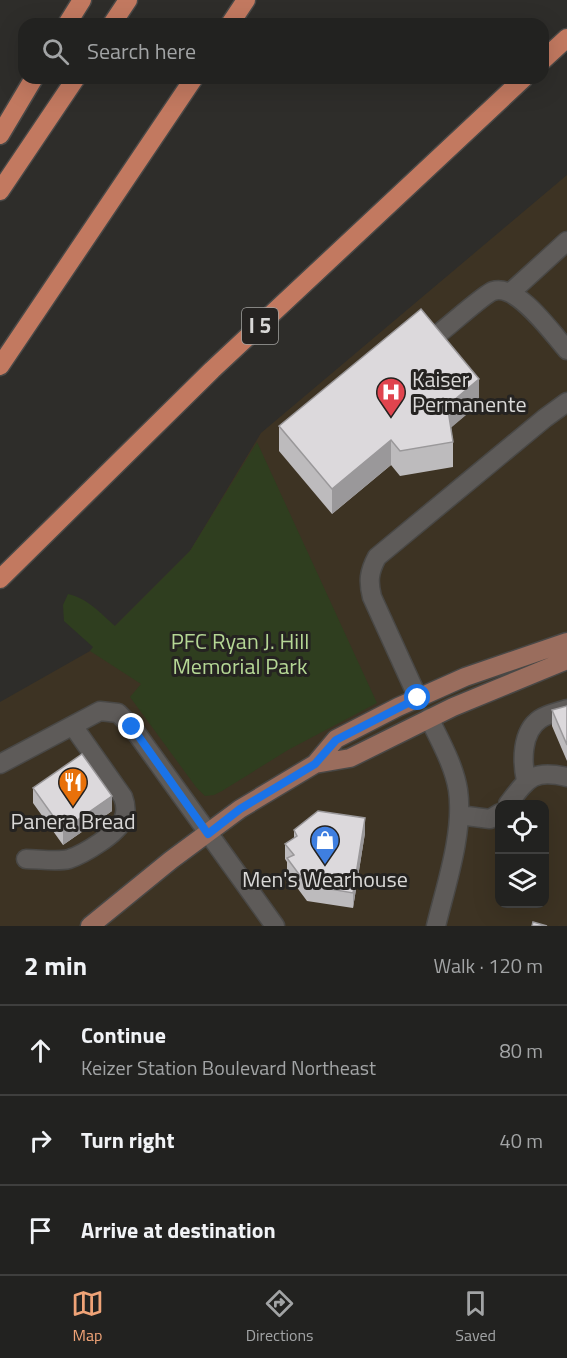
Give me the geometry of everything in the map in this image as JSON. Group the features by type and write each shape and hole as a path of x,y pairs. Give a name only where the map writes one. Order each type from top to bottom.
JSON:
{"highway":[{"path":"71,18 82,0"},
{"path":"116,18 128,0"},
{"path":"234,18 246,0"},
{"path":"549,54 567,38"},
{"path":"0,135 30,84"},
{"path":"0,191 72,84"},
{"path":"0,366 190,84"},
{"name":"I 5","path":"0,579 212,370 518,84"}],"main road":[{"path":"90,926 171,860 240,809 315,764 336,740 465,677 567,642"},
{"path":"315,764 350,758 429,718 567,660"}],"street":[{"path":"510,293 567,241"},
{"path":"437,335 491,291 503,290 517,296 563,338"},
{"path":"418,698 372,597 369,584 370,570 377,557 567,402"},
{"path":"526,782 522,762 532,726 541,718 567,709"},
{"path":"0,765 100,711 118,713 132,727 275,926"},
{"path":"429,718 453,770 458,791 459,815 454,850 436,926"},
{"path":"26,859 67,860 85,853 120,826 124,818 126,806 123,797 73,726"},
{"path":"511,800 536,774 567,777"},
{"path":"459,815 490,819 495,816"}],"shaded area":[{"path":"567,175 567,926 0,926 0,702 90,651 190,551 261,433"}],"green space":[{"name":"PFC Ryan J. Hill Memorial Park","path":"257,442 377,703 288,750 222,791 205,796 130,697 141,684 90,651 93,647 64,621 63,605 68,594 75,596 94,607 115,626 190,551"}],"building":[{"name":"Kaiser Permanente","path":"421,309 479,379 446,407 453,442 400,451 391,440 332,489 279,426"},
{"path":"567,706 567,745 552,710"},
{"name":"Panera Bread","path":"82,754 112,796 63,830 33,788"},
{"name":"Men's Wearhouse","path":"318,811 365,818 353,893 307,885 287,858 294,855 285,844 297,836 294,830"},
{"path":"533,922 547,926 532,926"}],"place":[{"name":"Kaiser Permanente","path":"391,418"},
{"name":"Panera Bread","path":"73,808"},
{"name":"Men's Wearhouse","path":"325,866"}],"route":[{"path":"132,727 208,834 240,809 315,764 336,740 367,722 418,698"}]}
